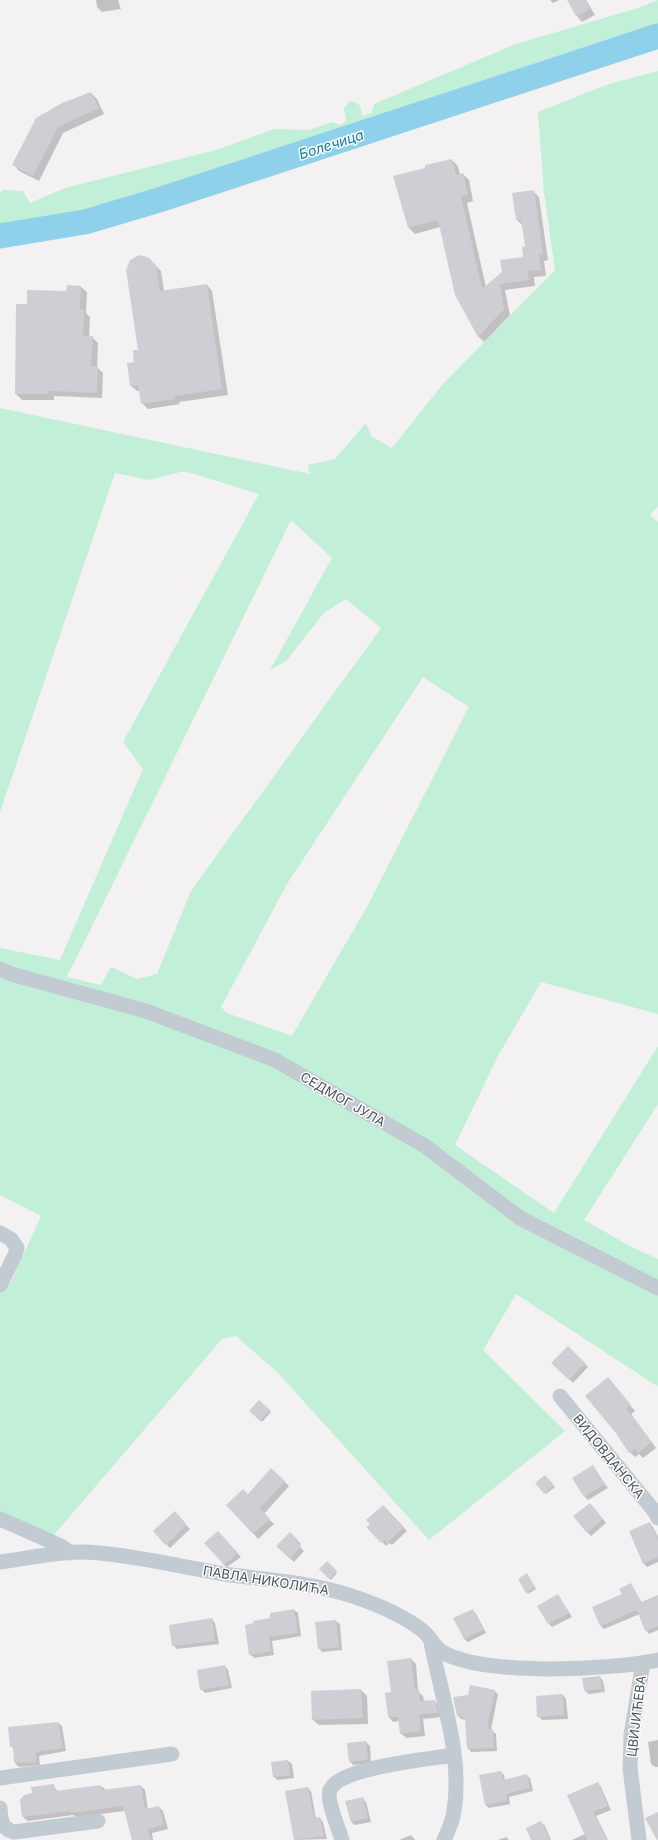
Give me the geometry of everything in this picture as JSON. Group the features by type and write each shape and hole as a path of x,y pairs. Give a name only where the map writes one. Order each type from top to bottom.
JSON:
{"street":[{"name":"СЕДМОГ ЈУЛА","path":"0,968 11,974 146,1010 276,1060 425,1146 520,1218 658,1288"},
{"path":"0,1233 10,1239 17,1248 16,1255 0,1285"},
{"name":"ВИДОВДАНСКА","path":"560,1396 656,1512 658,1518"},
{"path":"0,1519 61,1546 70,1553"},
{"name":"ПАВЛА НИКОЛИЋА","path":"0,1562 70,1553 98,1552 224,1574 323,1588 354,1597 400,1616 425,1633 431,1642 443,1652 467,1661 496,1666 584,1668 643,1663 658,1660"},
{"path":"431,1642 437,1676 451,1730 454,1755 454,1811 444,1840"},
{"name":"ЦВИЈИЋЕВА","path":"639,1840 630,1768 631,1735 643,1663"},
{"path":"0,1778 172,1754"},
{"path":"342,1840 329,1796 333,1785 345,1778 380,1766 454,1755"},
{"path":"0,1808 1,1822 4,1827 14,1832 98,1822"}],"green space":[{"path":"658,0 658,26 372,123 109,205 13,226 0,226 0,195 2,190 23,191 30,203 65,188 216,150 274,129 310,130 332,122 340,125 346,121 344,108 350,101 360,106 362,116 372,113 374,104 516,44 638,8"},
{"path":"658,71 658,506 650,515 658,522 658,1014 541,982 498,1056 455,1145 554,1213 658,1046 658,1104 584,1220 630,1246 658,1259 658,1385 657,1386 516,1294 483,1350 565,1431 429,1540 279,1374 236,1336 222,1339 53,1536 0,1513 0,1279 10,1284 41,1216 0,1195 0,948 60,960 143,769 123,742 259,494 184,471 149,480 115,473 0,812 0,408 310,474 308,465 335,459 366,423 371,436 392,448 442,385 555,270 544,193 538,112 609,84","holes":["291,520 332,558 270,670 286,661 324,613 346,599 381,628 191,891 157,974 137,979 111,967 101,985 66,977","423,677 469,707 368,905 292,1036 227,1013 221,1007 287,884"]}],"building":[{"path":"567,0 585,0 590,9 576,16"},
{"path":"91,92 99,108 58,127 33,176 12,165 36,118 62,103"},
{"path":"452,159 456,175 463,173 468,195 461,196 482,289 502,272 500,260 523,257 522,247 525,246 521,219 516,220 512,193 534,190 543,254 539,255 541,270 528,271 529,280 500,284 504,309 478,337 455,295 438,220 408,228 393,176 425,168 425,165"},
{"path":"139,255 149,258 156,265 160,291 207,284 222,389 174,396 175,399 141,404 138,385 130,386 127,363 134,362 133,350 138,350 126,270 130,260"},
{"path":"67,285 81,286 80,310 84,310 83,336 93,336 91,366 98,366 97,393 48,391 48,394 15,394 16,304 27,304 27,290 66,291"},
{"path":"568,1346 585,1363 569,1380 551,1363"},
{"path":"608,1377 631,1405 626,1409 652,1442 638,1453 634,1449 629,1453 615,1432 585,1396"},
{"path":"259,1400 270,1410 260,1421 249,1411"},
{"path":"593,1465 605,1484 584,1497 572,1478"},
{"path":"271,1468 285,1481 260,1508 270,1519 253,1534 226,1505 243,1489 248,1494"},
{"path":"545,1475 554,1485 544,1494 535,1483"},
{"path":"590,1503 603,1519 587,1533 573,1516"},
{"path":"383,1505 404,1527 387,1543 385,1540 381,1543 366,1527 370,1524 366,1520"},
{"path":"175,1511 187,1525 165,1545 153,1531"},
{"path":"650,1522 658,1540 658,1557 643,1564 629,1531"},
{"path":"218,1531 238,1553 224,1565 204,1543"},
{"path":"290,1532 298,1540 296,1541 301,1546 290,1559 276,1546"},
{"path":"327,1561 337,1571 329,1579 319,1569"},
{"path":"527,1573 535,1587 526,1593 518,1579"},
{"path":"631,1583 641,1602 658,1595 658,1626 645,1631 637,1610 600,1626 592,1607 622,1594 619,1589"},
{"path":"558,1594 569,1613 548,1624 537,1606"},
{"path":"294,1609 298,1633 269,1637 271,1651 249,1655 245,1625 254,1623 253,1621 270,1618 270,1613"},
{"path":"473,1609 483,1630 464,1639 453,1618"},
{"path":"212,1618 215,1641 172,1646 169,1625"},
{"path":"336,1620 339,1647 318,1649 315,1622"},
{"path":"411,1658 415,1690 419,1690 420,1701 435,1700 438,1713 419,1714 421,1731 400,1734 398,1717 388,1717 385,1693 391,1692 387,1661"},
{"path":"225,1665 229,1685 200,1690 197,1670"},
{"path":"600,1676 602,1689 584,1691 582,1678"},
{"path":"470,1685 495,1690 487,1729 493,1729 494,1748 467,1749 465,1718 457,1716 453,1697 468,1695"},
{"path":"361,1689 363,1718 312,1720 311,1691"},
{"path":"563,1694 564,1715 537,1717 536,1696"},
{"path":"58,1722 63,1748 36,1752 36,1762 14,1763 13,1746 10,1747 8,1727"},
{"path":"366,1741 368,1760 349,1762 347,1743"},
{"path":"288,1760 290,1775 273,1777 271,1762"},
{"path":"501,1771 503,1780 527,1774 530,1788 506,1794 507,1801 485,1805 479,1775"},
{"path":"598,1782 608,1806 593,1812 607,1840 587,1840 567,1795"},
{"path":"54,1784 55,1791 101,1785 102,1790 141,1785 145,1809 159,1806 164,1825 148,1829 151,1840 132,1840 123,1806 71,1813 70,1811 22,1817 20,1800 24,1795 32,1793 31,1787"},
{"path":"308,1787 314,1818 320,1817 324,1836 294,1840 285,1791"},
{"path":"363,1797 368,1818 351,1822 345,1801"},
{"path":"658,1812 658,1840 657,1840 645,1818"},
{"path":"541,1821 550,1840 531,1840 526,1828"}],"waterway":[{"name":"Болечица","path":"0,236 85,222 159,200 658,36"}]}
